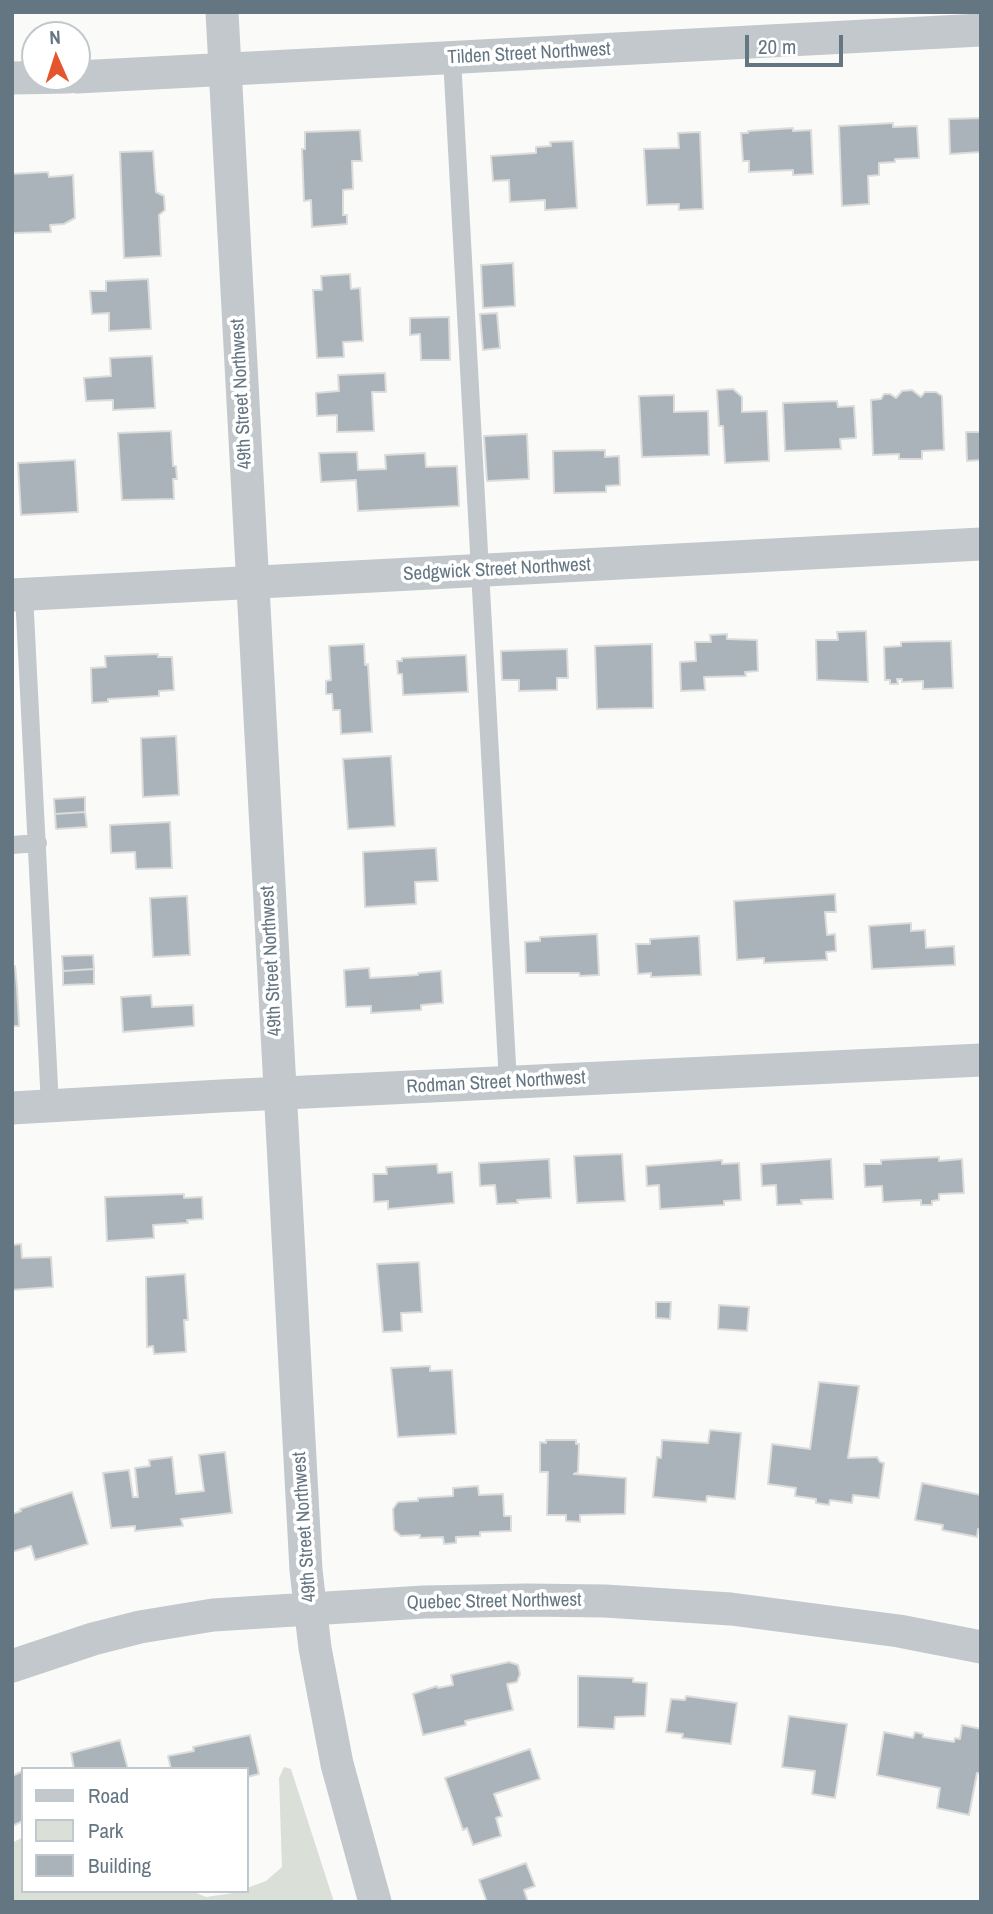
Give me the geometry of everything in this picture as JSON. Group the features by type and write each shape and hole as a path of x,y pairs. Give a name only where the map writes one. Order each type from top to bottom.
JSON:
{"street":[{"name":"49th Street Northwest","path":"222,12 310,1609 321,1685 337,1764 375,1902"},
{"name":"Tilden Street Northwest","path":"91,76 981,30"},
{"name":"Sedgwick Street Northwest","path":"18,595 981,544"},
{"name":"Rodman Street Northwest","path":"12,1108 981,1060"},
{"name":"Quebec Street Northwest","path":"12,1666 141,1627 213,1615 424,1602 527,1600 664,1604 799,1616 981,1647"}],"lane":[{"path":"452,58 508,1083"},
{"path":"18,595 38,843 50,1106"},
{"path":"12,845 38,843"}],"green space":[{"path":"284,1767 291,1769 334,1902 12,1902 12,1843 21,1838 21,1893 197,1893 206,1897 248,1893 248,1888 266,1881 282,1867 279,1778"}],"building":[{"path":"981,118 981,152 950,154 949,119"},
{"path":"893,123 893,127 917,126 919,158 879,163 879,175 868,176 869,204 842,206 839,126"},
{"path":"793,128 793,131 811,130 813,174 793,175 793,170 749,172 749,161 743,161 741,133"},
{"path":"360,130 362,161 352,161 353,189 343,190 343,215 347,215 347,224 312,227 311,200 304,201 302,149 305,149 305,132"},
{"path":"700,132 703,209 679,210 679,204 647,205 644,149 679,148 678,133"},
{"path":"573,141 577,208 545,210 545,200 510,202 509,180 493,181 491,156 536,153 536,147 551,146 550,142"},
{"path":"153,151 156,192 164,196 165,210 159,215 161,256 124,258 120,152"},
{"path":"48,172 49,177 73,175 75,218 64,224 50,225 51,232 12,233 12,174"},
{"path":"513,263 515,306 483,308 481,265"},
{"path":"350,274 351,289 360,288 363,341 343,342 344,357 317,358 313,290 322,290 321,276"},
{"path":"148,279 151,329 109,331 109,313 92,314 90,291 106,291 106,281"},
{"path":"497,313 500,348 483,350 480,314"},
{"path":"449,317 450,360 421,360 420,334 410,335 410,318"},
{"path":"152,356 155,408 113,410 113,400 86,401 84,378 111,376 110,358"},
{"path":"385,373 386,392 372,392 374,431 337,432 337,415 317,416 316,393 339,391 338,375"},
{"path":"733,389 742,397 742,412 767,411 769,461 725,463 717,390"},
{"path":"912,390 921,397 925,392 936,392 942,396 944,450 922,451 922,459 899,459 899,454 873,455 871,400 881,399 884,394 896,398 902,391"},
{"path":"674,395 674,412 708,411 709,455 642,457 639,396"},
{"path":"837,401 838,407 854,406 856,438 840,439 841,449 785,451 783,403"},
{"path":"171,431 173,466 176,466 177,479 173,479 174,499 122,500 118,433"},
{"path":"966,432 981,432 981,460 967,461"},
{"path":"527,434 529,479 487,481 484,436"},
{"path":"605,450 605,457 619,456 620,485 606,486 606,492 554,493 553,451"},
{"path":"357,452 358,470 386,469 385,455 425,453 426,467 457,466 459,506 358,511 356,480 321,482 319,453"},
{"path":"75,460 78,512 21,515 18,463"},
{"path":"866,631 868,682 817,680 816,640 838,640 837,632"},
{"path":"727,634 727,639 757,640 758,671 745,672 746,676 704,677 705,690 681,691 680,662 696,661 695,642 711,642 710,635"},
{"path":"951,641 953,688 923,689 923,681 902,682 902,679 897,679 898,684 890,684 890,680 885,680 884,647 901,646 901,642"},
{"path":"364,644 365,665 368,664 372,732 341,734 340,710 333,710 332,694 326,694 326,681 331,680 329,646"},
{"path":"652,644 653,708 597,709 595,646"},
{"path":"567,649 568,678 557,678 557,690 519,691 519,680 502,680 501,651"},
{"path":"158,654 158,657 172,657 174,690 159,691 159,696 108,699 108,702 92,703 91,668 106,667 105,656"},
{"path":"466,655 468,692 403,695 402,674 398,674 397,661 402,661 402,658"},
{"path":"176,736 179,795 143,797 141,738"},
{"path":"391,756 395,826 348,829 343,759"},
{"path":"85,797 85,812 55,814 54,799"},
{"path":"85,812 87,827 56,829 55,814"},
{"path":"170,822 172,868 136,869 135,852 111,853 110,825"},
{"path":"436,848 438,881 415,882 416,904 365,907 363,852"},
{"path":"835,894 836,912 825,912 827,935 835,934 836,951 826,952 827,960 764,963 764,958 737,960 734,901"},
{"path":"187,896 190,955 153,957 150,898"},
{"path":"911,923 911,931 925,930 926,948 954,946 955,965 872,969 869,926"},
{"path":"597,934 599,975 526,973 525,942 540,941 540,937"},
{"path":"699,936 701,975 651,977 651,973 638,974 636,944 650,944 650,939"},
{"path":"93,955 94,969 63,971 62,956"},
{"path":"12,966 15,966 19,1026 12,1026"},
{"path":"369,968 370,978 441,971 443,1003 421,1005 421,1010 371,1013 371,1006 346,1007 344,970"},
{"path":"94,969 94,984 63,985 63,971"},
{"path":"151,995 152,1007 193,1005 194,1026 123,1032 121,997"},
{"path":"622,1154 625,1201 577,1203 574,1156"},
{"path":"939,1157 939,1161 962,1159 964,1193 939,1194 939,1200 932,1201 932,1205 921,1205 921,1200 883,1202 882,1186 865,1187 864,1164 881,1164 881,1160"},
{"path":"549,1159 551,1198 497,1204 495,1185 480,1186 479,1163"},
{"path":"831,1159 833,1199 801,1200 802,1204 777,1205 776,1185 762,1186 761,1164"},
{"path":"722,1160 722,1164 739,1163 741,1200 724,1201 724,1205 660,1209 659,1185 647,1186 646,1166"},
{"path":"437,1164 438,1173 452,1172 454,1203 388,1209 388,1201 374,1202 373,1174 387,1174 386,1167"},
{"path":"184,1194 184,1198 202,1197 203,1219 187,1220 188,1223 153,1225 154,1238 107,1241 105,1197"},
{"path":"21,1244 22,1258 51,1257 53,1287 12,1290 12,1245"},
{"path":"419,1262 422,1312 401,1313 402,1331 383,1332 377,1264"},
{"path":"185,1274 188,1320 184,1320 186,1352 154,1354 153,1346 147,1347 146,1277"},
{"path":"656,1302 671,1302 670,1319 656,1318"},
{"path":"719,1305 749,1307 747,1331 718,1329"},
{"path":"430,1366 430,1371 452,1370 456,1434 398,1437 391,1368"},
{"path":"819,1382 859,1386 848,1458 877,1457 884,1463 879,1498 853,1495 852,1503 830,1500 829,1505 816,1503 816,1499 795,1496 796,1488 768,1484 772,1444 810,1449"},
{"path":"710,1430 741,1433 735,1499 707,1496 706,1502 653,1497 657,1457 661,1458 662,1440 708,1443"},
{"path":"546,1440 576,1440 576,1444 579,1444 578,1472 574,1474 626,1478 625,1514 580,1515 580,1522 566,1521 566,1515 547,1515 548,1472 540,1472 540,1442 546,1443"},
{"path":"225,1452 232,1513 181,1519 183,1526 135,1531 135,1526 111,1528 103,1473 129,1470 133,1497 138,1497 135,1468 150,1466 149,1460 172,1457 176,1494 204,1491 199,1455"},
{"path":"922,1483 981,1495 981,1529 978,1529 977,1537 942,1530 943,1525 915,1520"},
{"path":"478,1486 479,1495 503,1494 504,1516 511,1516 511,1531 480,1532 480,1536 456,1537 456,1543 444,1544 443,1537 401,1536 394,1530 393,1509 398,1502 453,1496 453,1488"},
{"path":"72,1492 88,1544 35,1560 31,1546 12,1552 12,1514"},
{"path":"509,1662 518,1665 520,1674 517,1682 507,1684 513,1710 465,1721 466,1725 423,1735 413,1694 437,1686 453,1685 451,1675"},
{"path":"578,1676 633,1678 633,1682 647,1683 645,1716 615,1717 614,1729 578,1727"},
{"path":"686,1696 737,1703 731,1744 682,1738 683,1734 666,1732 671,1699 685,1700"},
{"path":"789,1716 847,1724 835,1798 812,1794 815,1771 782,1767"},
{"path":"962,1725 981,1729 981,1774 977,1773 969,1815 937,1808 940,1788 877,1775 884,1732 913,1738 915,1732 923,1734 923,1737 954,1742 955,1738 960,1739"},
{"path":"250,1735 259,1774 248,1777 248,1767 171,1767 168,1756 194,1751 193,1747"},
{"path":"120,1740 127,1767 74,1767 71,1753"},
{"path":"530,1749 540,1779 494,1794 502,1816 496,1818 501,1836 473,1845 467,1828 463,1830 445,1778"},
{"path":"21,1772 21,1822 12,1826 12,1776"},
{"path":"526,1863 535,1886 524,1890 528,1902 487,1902 479,1880"}]}
